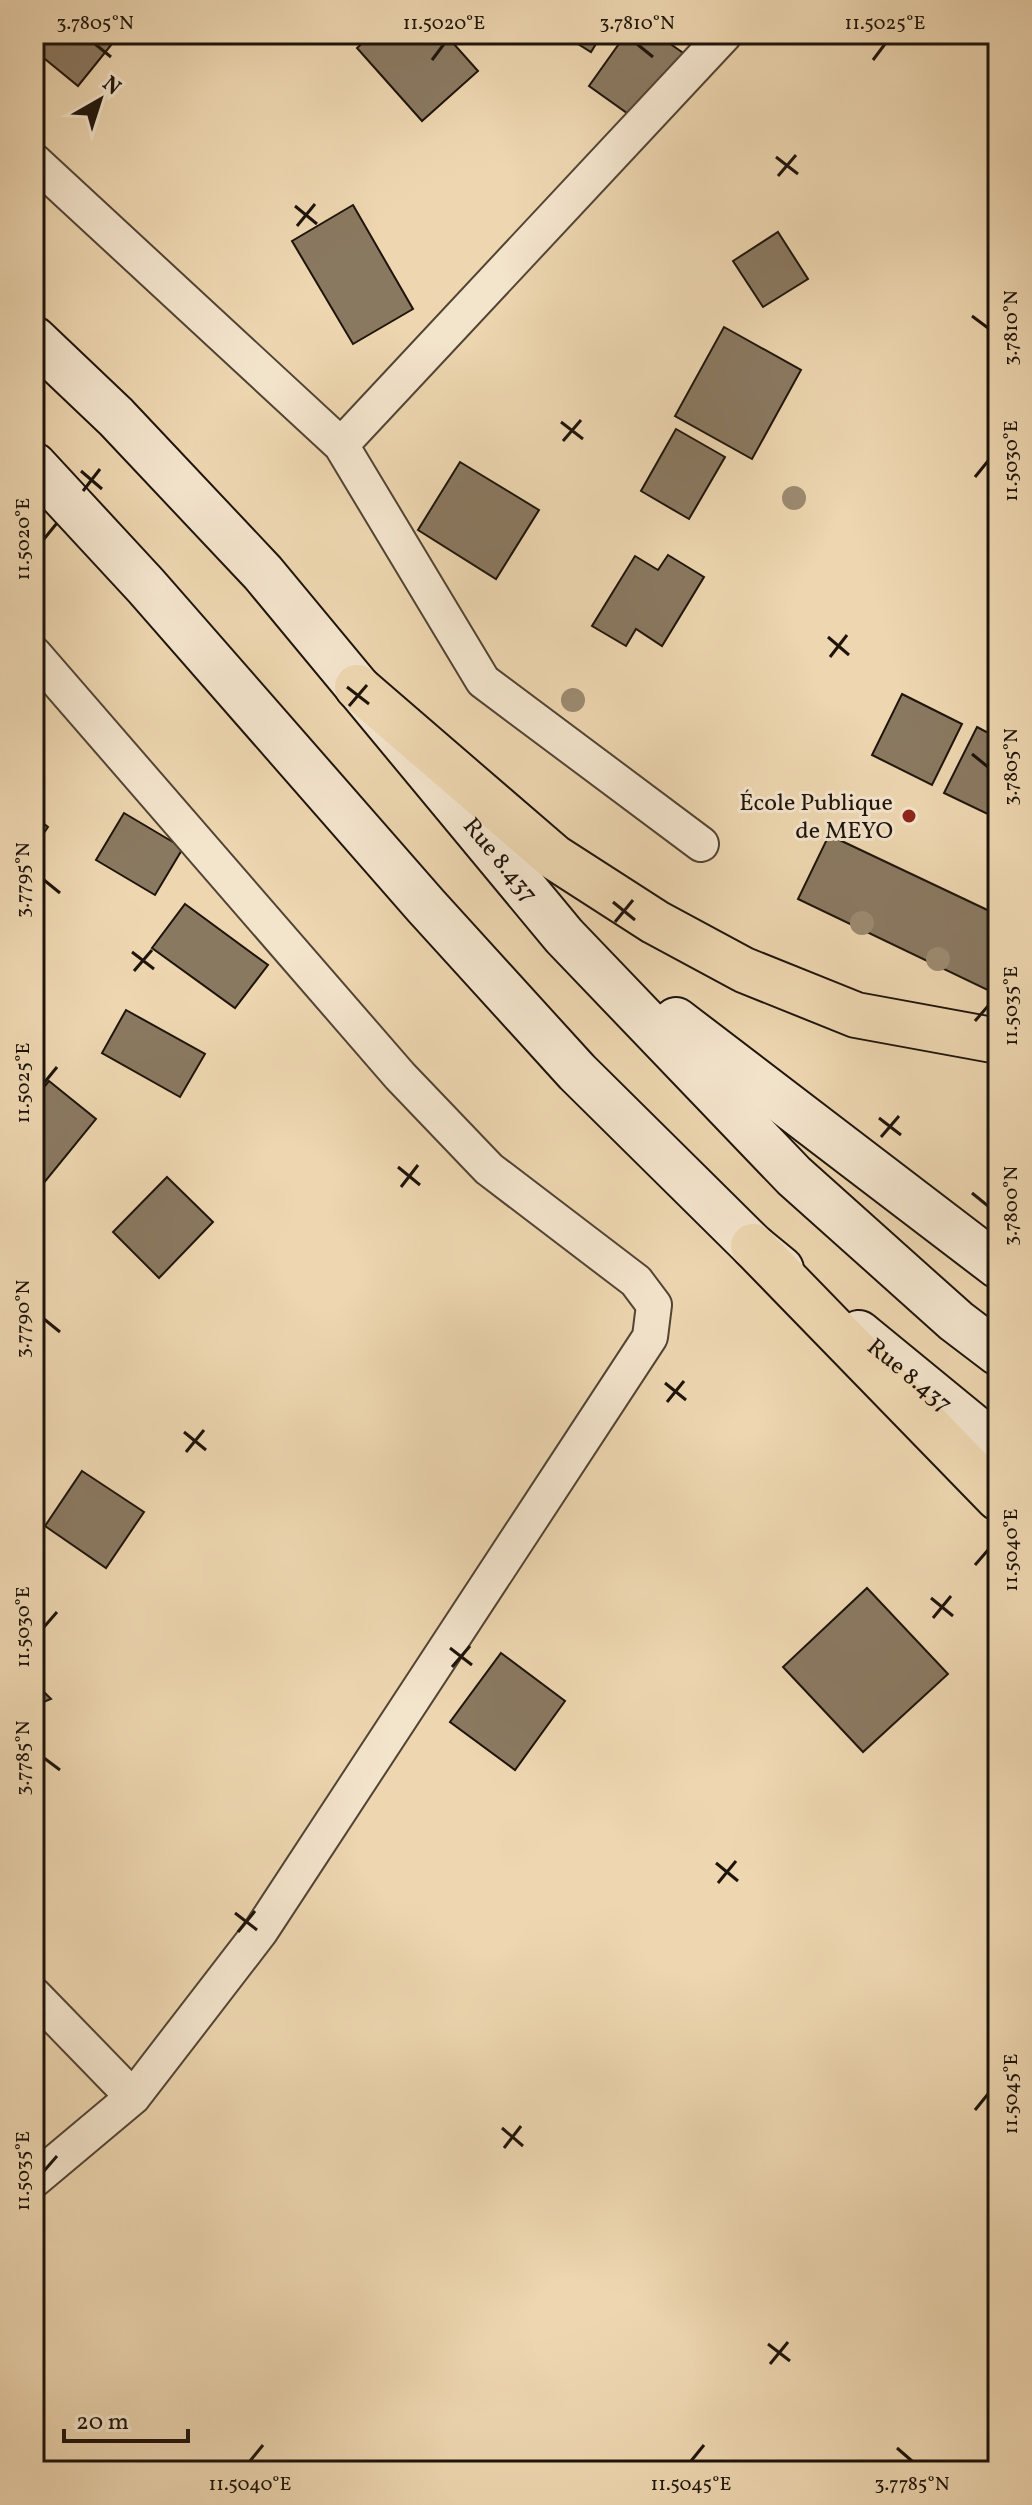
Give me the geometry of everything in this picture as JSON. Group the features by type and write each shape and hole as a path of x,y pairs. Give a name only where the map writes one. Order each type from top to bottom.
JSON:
{"highway":[{"path":"357,687 554,857 655,922 744,970 856,1015 998,1041"},
{"path":"753,1246 998,1498"}],"main road":[{"name":"Rue 8.437","path":"34,339 116,417 263,573 564,936 794,1176 956,1321 998,1353"},
{"name":"Rue 8.437","path":"34,465 146,586 426,906 577,1072 753,1246 998,1447"},
{"path":"564,936 998,1266"}],"street":[{"path":"341,445 725,34"},
{"path":"34,161 341,445 483,681 701,844"},
{"path":"34,654 400,1076 489,1169 636,1281 654,1305 650,1337 269,1919 133,2097 34,2180"},
{"path":"34,1995 133,2097"}],"building":[{"path":"34,34 120,34 78,86 34,50"},
{"path":"372,34 445,34 478,71 422,121 357,48"},
{"path":"562,34 602,34 591,52"},
{"path":"626,34 656,34 689,57 641,123 589,86"},
{"path":"353,205 413,309 353,344 292,241"},
{"path":"778,232 808,279 763,307 733,261"},
{"path":"724,327 801,370 752,459 675,416"},
{"path":"676,429 725,457 689,519 641,491"},
{"path":"460,462 539,510 496,579 418,530"},
{"path":"668,555 704,577 662,646 636,629 626,646 592,626 635,556 658,570"},
{"path":"902,694 962,724 932,785 872,755"},
{"path":"977,727 998,738 998,819 944,793"},
{"path":"124,813 183,848 155,895 96,860"},
{"path":"34,816 48,827 39,840 34,836"},
{"path":"829,835 998,915 998,995 798,899"},
{"path":"185,904 268,965 235,1008 152,948"},
{"path":"126,1010 205,1054 180,1097 102,1053"},
{"path":"49,1081 96,1119 34,1195 34,1099"},
{"path":"167,1177 213,1222 159,1278 113,1232"},
{"path":"82,1471 144,1512 106,1568 45,1526"},
{"path":"867,1588 948,1674 863,1752 783,1667"},
{"path":"501,1653 565,1701 515,1770 450,1722"},
{"path":"34,1682 51,1699 34,1706"}],"place":[{"name":"École Publique de MEYO","path":"909,816"}]}
